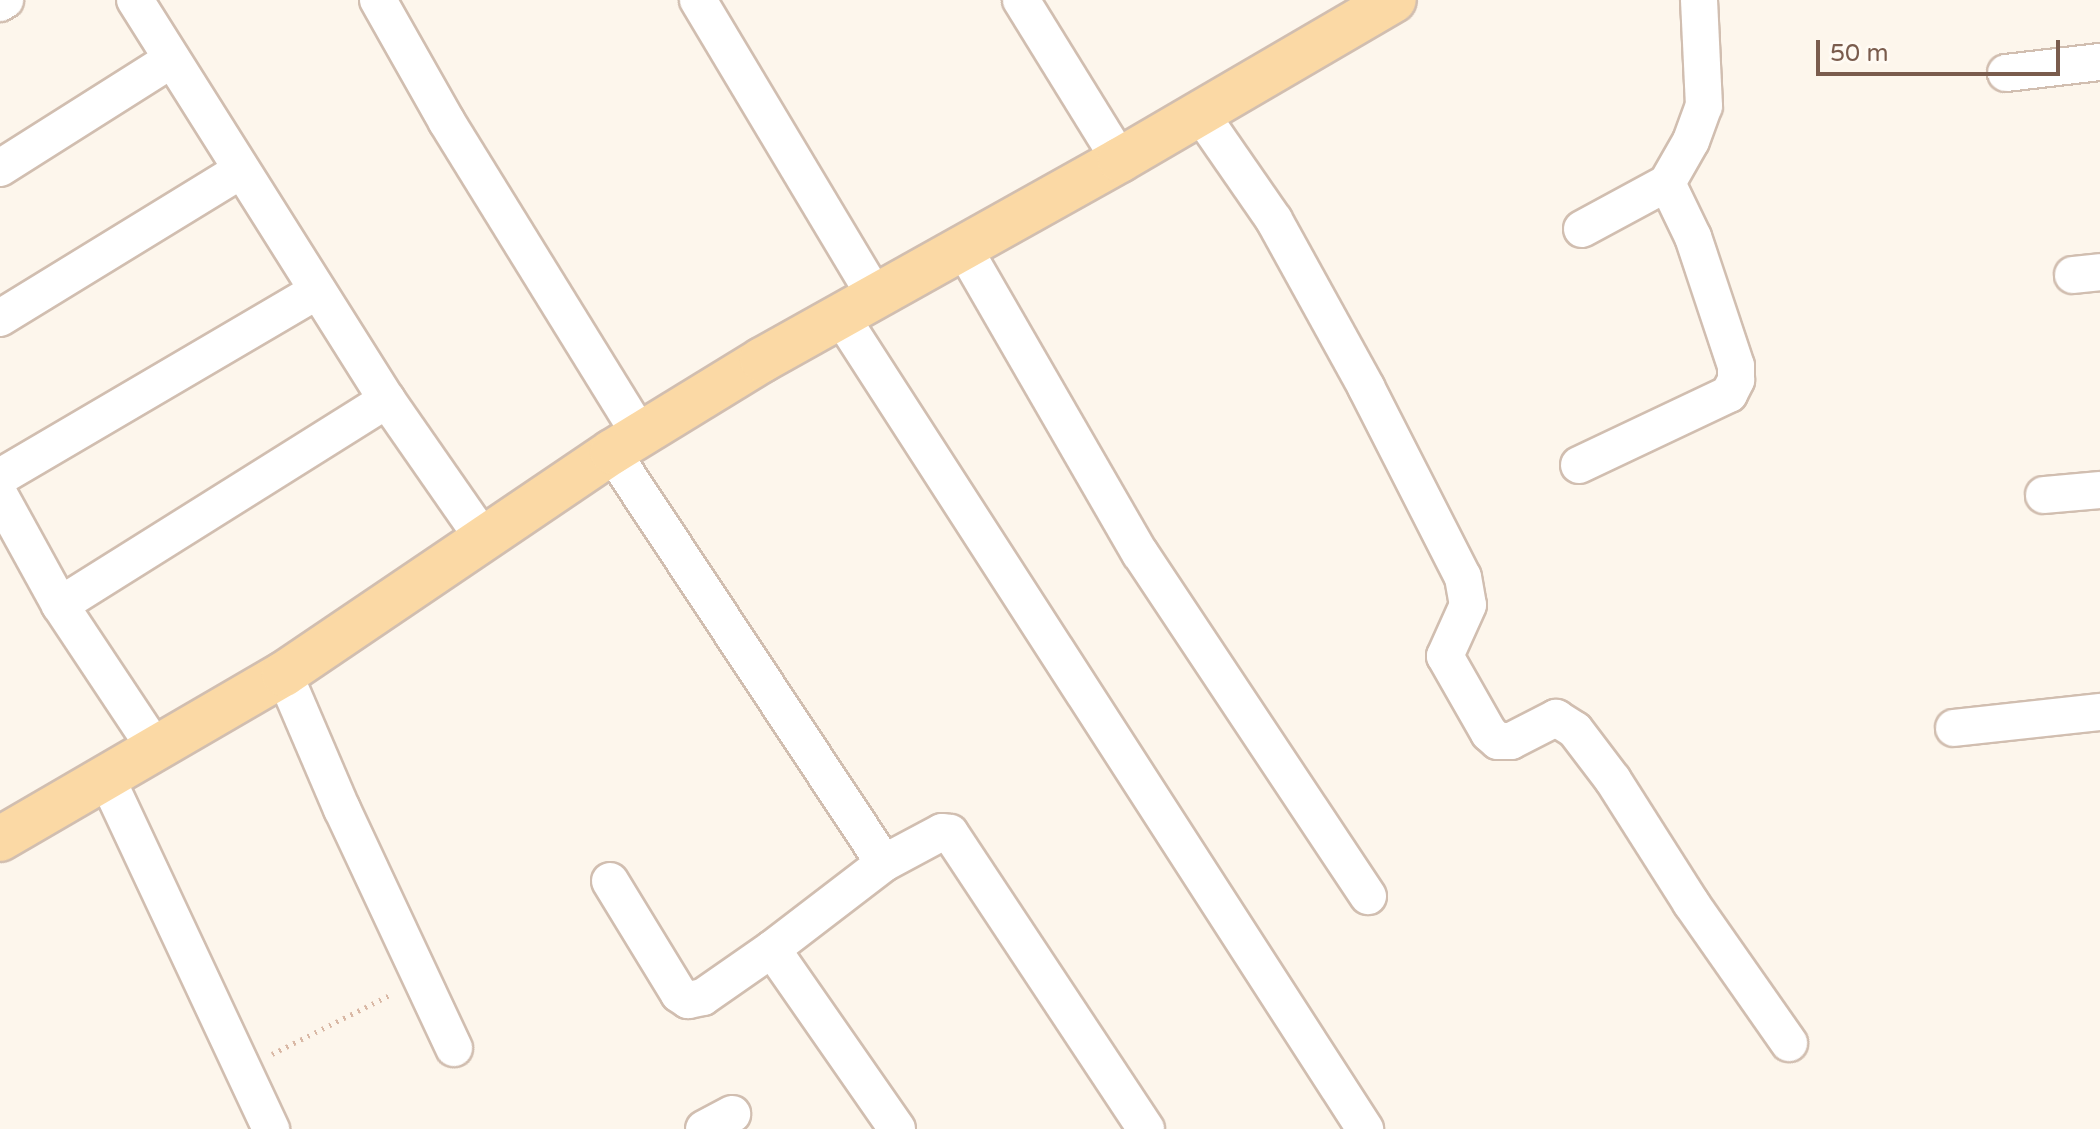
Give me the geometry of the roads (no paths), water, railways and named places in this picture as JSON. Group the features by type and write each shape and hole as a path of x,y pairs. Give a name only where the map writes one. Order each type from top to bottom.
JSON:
{"main road":[{"path":"0,839 157,751 284,674 626,443 858,305 1120,160 1384,2"}],"street":[{"path":"0,3 5,0"},
{"path":"135,0 387,400 485,541"},
{"path":"378,0 626,443 884,863"},
{"path":"698,0 858,305 1365,1129"},
{"path":"1021,0 1120,160"},
{"path":"1582,229 1667,183 1691,141 1704,106 1699,0"},
{"path":"0,168 171,60"},
{"path":"2006,73 2100,62"},
{"path":"1200,113 1274,220 1366,387 1463,577 1468,605 1445,656 1489,733 1498,741 1511,741 1556,718 1575,730 1606,770 1691,903 1789,1043"},
{"path":"0,318 240,171"},
{"path":"1579,465 1729,394 1736,380 1736,366 1693,237 1667,183"},
{"path":"963,247 1140,553 1368,896"},
{"path":"0,477 317,291"},
{"path":"60,605 387,400"},
{"path":"2044,495 2100,490"},
{"path":"0,496 60,605 157,751"},
{"path":"284,674 420,980 454,1048"},
{"path":"1954,728 2100,712"},
{"path":"107,779 271,1129"},
{"path":"610,881 679,994 688,1000 703,997 772,949 884,863 942,832 954,836 1146,1129"},
{"path":"772,949 897,1129"}]}
